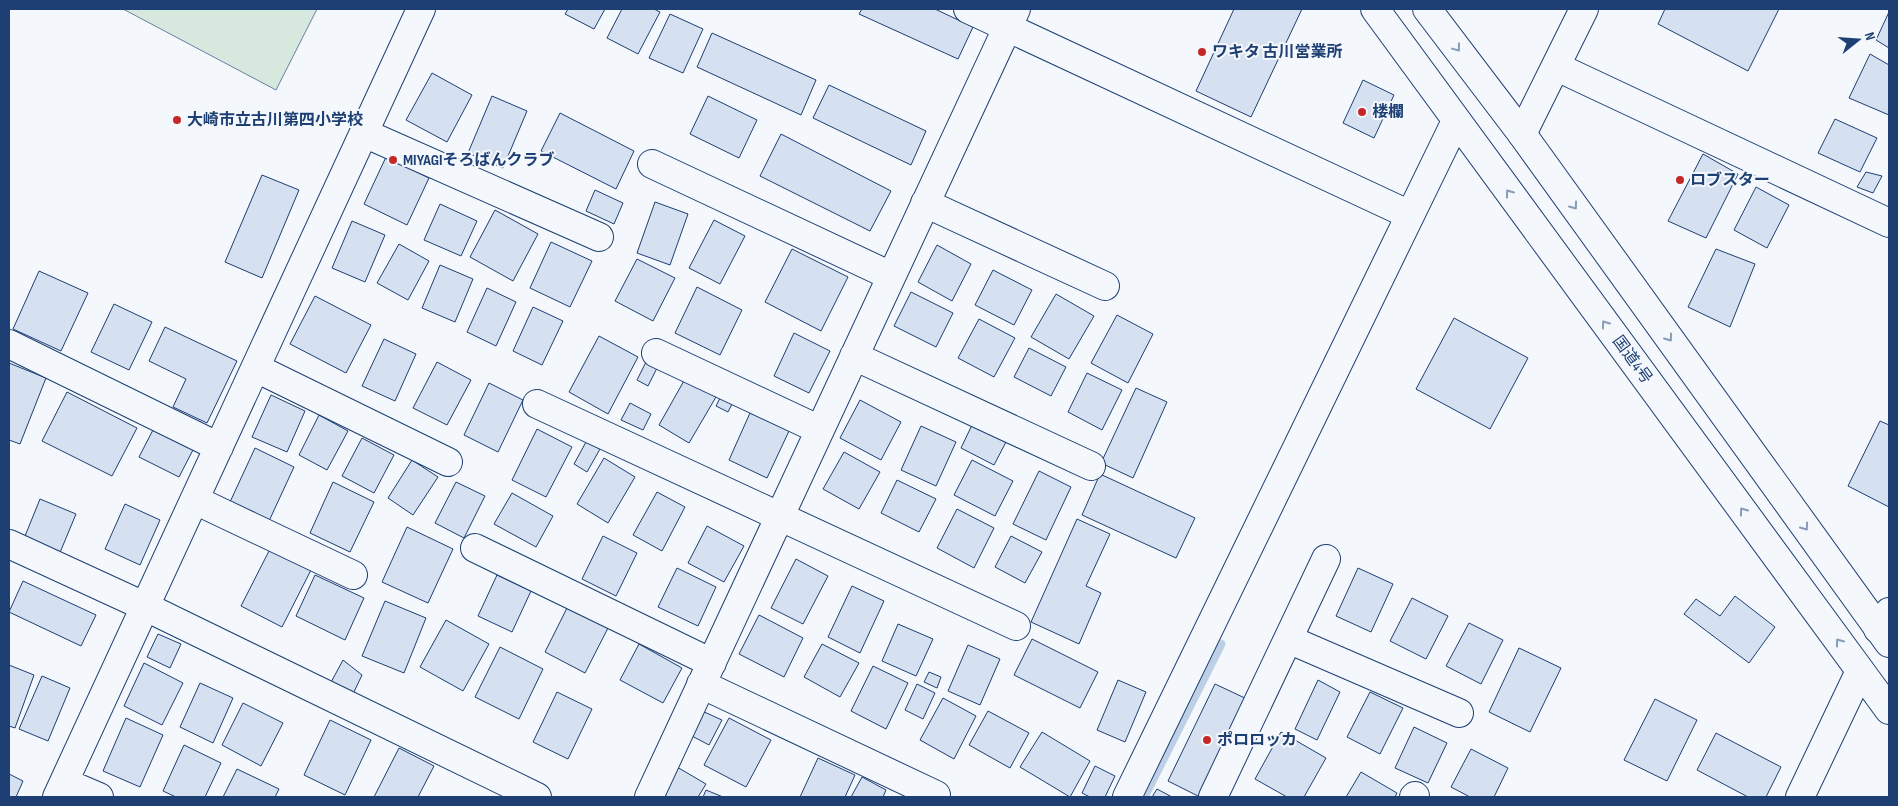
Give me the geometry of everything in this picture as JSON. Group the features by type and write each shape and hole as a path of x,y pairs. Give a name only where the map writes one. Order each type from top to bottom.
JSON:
{"main road":[{"path":"99,797 60,790 421,9"},
{"path":"968,9 1012,18 1410,215"},
{"name":"国道4号","path":"1376,9 1456,121 1889,710"},
{"path":"1427,9 1522,134 1886,628"},
{"path":"1522,134 1557,67 1584,9"},
{"path":"649,797 1012,18"},
{"path":"1557,67 1888,219"},
{"path":"1126,797 1456,121"},
{"path":"364,133 599,237"},
{"path":"652,164 892,276"},
{"path":"926,203 1105,286"},
{"path":"9,344 219,447"},
{"path":"656,353 820,430"},
{"path":"854,356 1091,466"},
{"path":"256,368 448,462"},
{"path":"537,404 1016,626"},
{"path":"195,500 353,575"},
{"path":"9,544 146,607 537,797"},
{"path":"476,548 706,674 936,795"},
{"path":"1212,797 1326,559"},
{"path":"1288,639 1459,713"},
{"path":"1800,797 1860,671"}],"shaded area":[{"path":"123,9 317,9 276,90"}],"building":[{"path":"568,9 605,9 594,29 565,14"},
{"path":"622,9 654,9 660,12 638,54 607,38"},
{"path":"862,9 935,9 973,27 958,59 859,14"},
{"path":"1234,9 1302,9 1251,117 1196,91"},
{"path":"1665,9 1779,9 1748,71 1658,24"},
{"path":"1889,12 1889,48 1876,40"},
{"path":"670,14 703,29 683,73 649,58"},
{"path":"712,33 816,80 801,115 697,67"},
{"path":"1870,54 1889,65 1889,115 1849,98"},
{"path":"432,73 472,95 447,142 406,120"},
{"path":"1363,80 1394,95 1374,138 1343,123"},
{"path":"829,85 926,131 911,165 813,118"},
{"path":"492,96 527,111 503,168 468,153"},
{"path":"708,96 757,120 739,158 690,134"},
{"path":"560,113 634,151 616,189 541,151"},
{"path":"1835,119 1877,138 1860,172 1818,153"},
{"path":"781,134 891,191 870,231 760,176"},
{"path":"1703,154 1738,174 1706,238 1668,221"},
{"path":"386,157 429,178 407,225 364,204"},
{"path":"1866,172 1882,176 1873,193 1857,187"},
{"path":"262,175 299,190 262,278 225,262"},
{"path":"1756,187 1789,205 1767,248 1734,230"},
{"path":"595,190 623,203 614,224 586,211"},
{"path":"655,202 688,214 670,265 637,253"},
{"path":"440,204 477,221 461,256 424,240"},
{"path":"495,210 538,234 513,281 470,257"},
{"path":"714,220 745,236 720,284 689,268"},
{"path":"352,221 385,235 365,282 332,268"},
{"path":"551,242 592,261 570,307 530,288"},
{"path":"399,244 429,261 408,300 377,283"},
{"path":"937,245 971,264 952,301 918,282"},
{"path":"792,249 848,277 821,331 765,302"},
{"path":"1716,249 1755,264 1730,327 1688,307"},
{"path":"637,259 675,278 653,321 615,301"},
{"path":"440,265 473,279 455,322 422,308"},
{"path":"993,270 1032,290 1014,325 975,305"},
{"path":"39,271 88,293 61,351 13,329"},
{"path":"697,287 742,310 720,355 675,333"},
{"path":"487,288 516,302 496,346 467,332"},
{"path":"911,292 953,313 936,347 894,326"},
{"path":"1056,294 1094,316 1069,359 1031,337"},
{"path":"315,296 371,325 346,373 290,344"},
{"path":"114,304 152,322 129,370 91,352"},
{"path":"533,307 563,321 542,365 513,351"},
{"path":"1117,315 1153,334 1128,383 1091,363"},
{"path":"1454,318 1528,358 1490,429 1416,389"},
{"path":"979,319 1015,338 994,377 958,358"},
{"path":"165,327 237,361 207,423 173,407 186,379 149,361"},
{"path":"794,333 830,351 809,393 774,376"},
{"path":"599,336 638,357 608,414 569,392"},
{"path":"384,339 416,354 395,401 362,386"},
{"path":"1029,348 1066,367 1051,396 1014,377"},
{"path":"647,360 658,366 648,386 637,380"},
{"path":"437,362 471,380 447,425 413,408"},
{"path":"9,363 46,378 20,444 9,440"},
{"path":"1087,373 1122,390 1102,430 1068,412"},
{"path":"685,379 716,397 689,443 659,425"},
{"path":"489,383 523,400 498,452 464,435"},
{"path":"1136,388 1167,402 1133,478 1101,463"},
{"path":"67,392 137,428 112,476 42,441"},
{"path":"722,394 734,400 728,412 716,406"},
{"path":"271,395 305,411 287,452 252,437"},
{"path":"860,400 901,422 881,460 840,438"},
{"path":"630,403 651,414 643,430 621,420"},
{"path":"750,413 789,431 767,478 729,460"},
{"path":"319,415 348,431 327,470 299,455"},
{"path":"1880,421 1889,425 1889,507 1848,486"},
{"path":"972,425 1006,442 994,465 961,448"},
{"path":"155,426 195,446 179,477 139,457"},
{"path":"921,426 956,442 936,486 901,470"},
{"path":"537,429 572,447 546,497 512,480"},
{"path":"362,438 394,455 374,493 342,476"},
{"path":"586,442 600,449 587,472 574,464"},
{"path":"255,448 294,467 269,521 230,502"},
{"path":"844,452 880,472 859,509 823,489"},
{"path":"604,458 635,477 608,523 577,504"},
{"path":"412,460 438,477 413,515 388,498"},
{"path":"972,460 1013,481 995,516 954,495"},
{"path":"1039,471 1071,487 1046,540 1013,524"},
{"path":"1100,474 1195,518 1176,558 1082,515"},
{"path":"897,480 936,499 919,532 881,513"},
{"path":"333,482 374,502 350,552 310,533"},
{"path":"456,482 485,496 464,538 435,523"},
{"path":"657,492 685,507 662,551 633,535"},
{"path":"512,493 553,516 536,547 494,524"},
{"path":"40,499 76,514 59,555 23,541"},
{"path":"125,504 160,520 140,565 105,549"},
{"path":"957,509 994,528 974,568 937,548"},
{"path":"1077,519 1110,534 1086,586 1101,593 1079,644 1031,622"},
{"path":"707,526 744,546 724,582 688,563"},
{"path":"407,527 453,549 428,603 382,582"},
{"path":"603,536 637,553 616,596 582,579"},
{"path":"1011,536 1042,552 1025,583 995,567"},
{"path":"270,549 311,570 282,627 241,606"},
{"path":"796,559 828,576 803,624 771,608"},
{"path":"677,568 716,587 698,626 658,607"},
{"path":"1358,568 1393,584 1371,632 1336,616"},
{"path":"315,575 364,598 345,640 296,616"},
{"path":"497,575 531,591 512,632 478,616"},
{"path":"23,581 96,615 81,646 9,612"},
{"path":"852,586 884,601 860,653 828,637"},
{"path":"1735,596 1775,627 1749,663 1684,614 1696,599 1720,616"},
{"path":"1412,598 1448,616 1426,659 1390,641"},
{"path":"385,601 426,618 404,673 362,656"},
{"path":"567,608 608,628 585,673 545,652"},
{"path":"759,615 803,638 784,677 739,654"},
{"path":"446,620 489,644 463,691 420,667"},
{"path":"1469,623 1503,640 1481,684 1446,666"},
{"path":"898,624 933,639 916,676 882,661"},
{"path":"158,634 181,644 170,668 147,657"},
{"path":"1032,639 1098,672 1080,708 1014,675"},
{"path":"639,644 682,668 663,703 620,680"},
{"path":"822,644 859,663 840,697 804,677"},
{"path":"968,645 1000,659 980,705 948,691"},
{"path":"500,647 543,669 519,719 475,697"},
{"path":"1519,648 1561,668 1530,732 1489,712"},
{"path":"343,660 362,675 352,696 329,686"},
{"path":"144,663 183,683 162,725 124,706"},
{"path":"9,665 34,675 15,728 9,726"},
{"path":"873,666 908,683 886,729 851,711"},
{"path":"929,672 941,677 937,688 924,682"},
{"path":"42,676 70,688 48,741 19,729"},
{"path":"1118,680 1146,692 1125,742 1097,730"},
{"path":"1318,680 1340,692 1317,740 1295,729"},
{"path":"200,683 233,698 213,743 180,727"},
{"path":"917,684 935,693 923,719 905,710"},
{"name":"ポロロッカ","path":"1215,684 1247,699 1200,797 1168,781"},
{"path":"557,692 592,709 568,759 533,742"},
{"path":"1370,692 1403,708 1380,754 1347,737"},
{"path":"943,698 976,716 954,759 920,740"},
{"path":"1655,699 1697,720 1667,781 1624,760"},
{"path":"243,703 283,723 261,766 222,745"},
{"path":"702,711 722,720 709,745 690,735"},
{"path":"988,711 1029,733 1010,768 969,745"},
{"path":"126,718 163,735 140,787 103,771"},
{"path":"729,718 771,740 746,787 704,765"},
{"path":"330,720 371,740 345,795 304,775"},
{"path":"1414,727 1447,743 1428,783 1395,768"},
{"path":"1042,732 1090,761 1070,797 1020,767"},
{"path":"1281,732 1326,758 1304,797 1287,797 1255,779"},
{"path":"1716,733 1781,767 1766,797 1748,797 1697,770"},
{"path":"184,745 221,763 205,797 176,797 163,791"},
{"path":"399,748 434,766 418,797 374,797"},
{"path":"1471,749 1508,768 1494,797 1470,797 1451,787"},
{"path":"818,758 855,775 845,797 800,797"},
{"path":"1095,766 1115,776 1105,797 1090,797 1082,793"},
{"path":"677,767 706,784 698,797 668,797 662,794"},
{"path":"237,769 279,789 275,797 223,797"},
{"path":"1361,772 1397,793 1395,797 1346,797"},
{"path":"9,774 23,781 16,797 9,797"},
{"path":"862,777 886,790 883,797 851,797"},
{"path":"1157,789 1172,797 1152,797"},
{"path":"706,790 723,797 703,797"}],"waterway":[{"path":"1144,797 1221,644"}],"place":[{"name":"ワキタ 古川営業所","path":"1202,52"},
{"name":"楼欄","path":"1362,112"},
{"name":"大崎市立古川第四小学校","path":"177,120"},
{"name":"MIYAGIそろばんクラブ","path":"393,160"},
{"name":"ロブスター","path":"1680,180"},
{"name":"ポロロッカ","path":"1207,740"}]}
